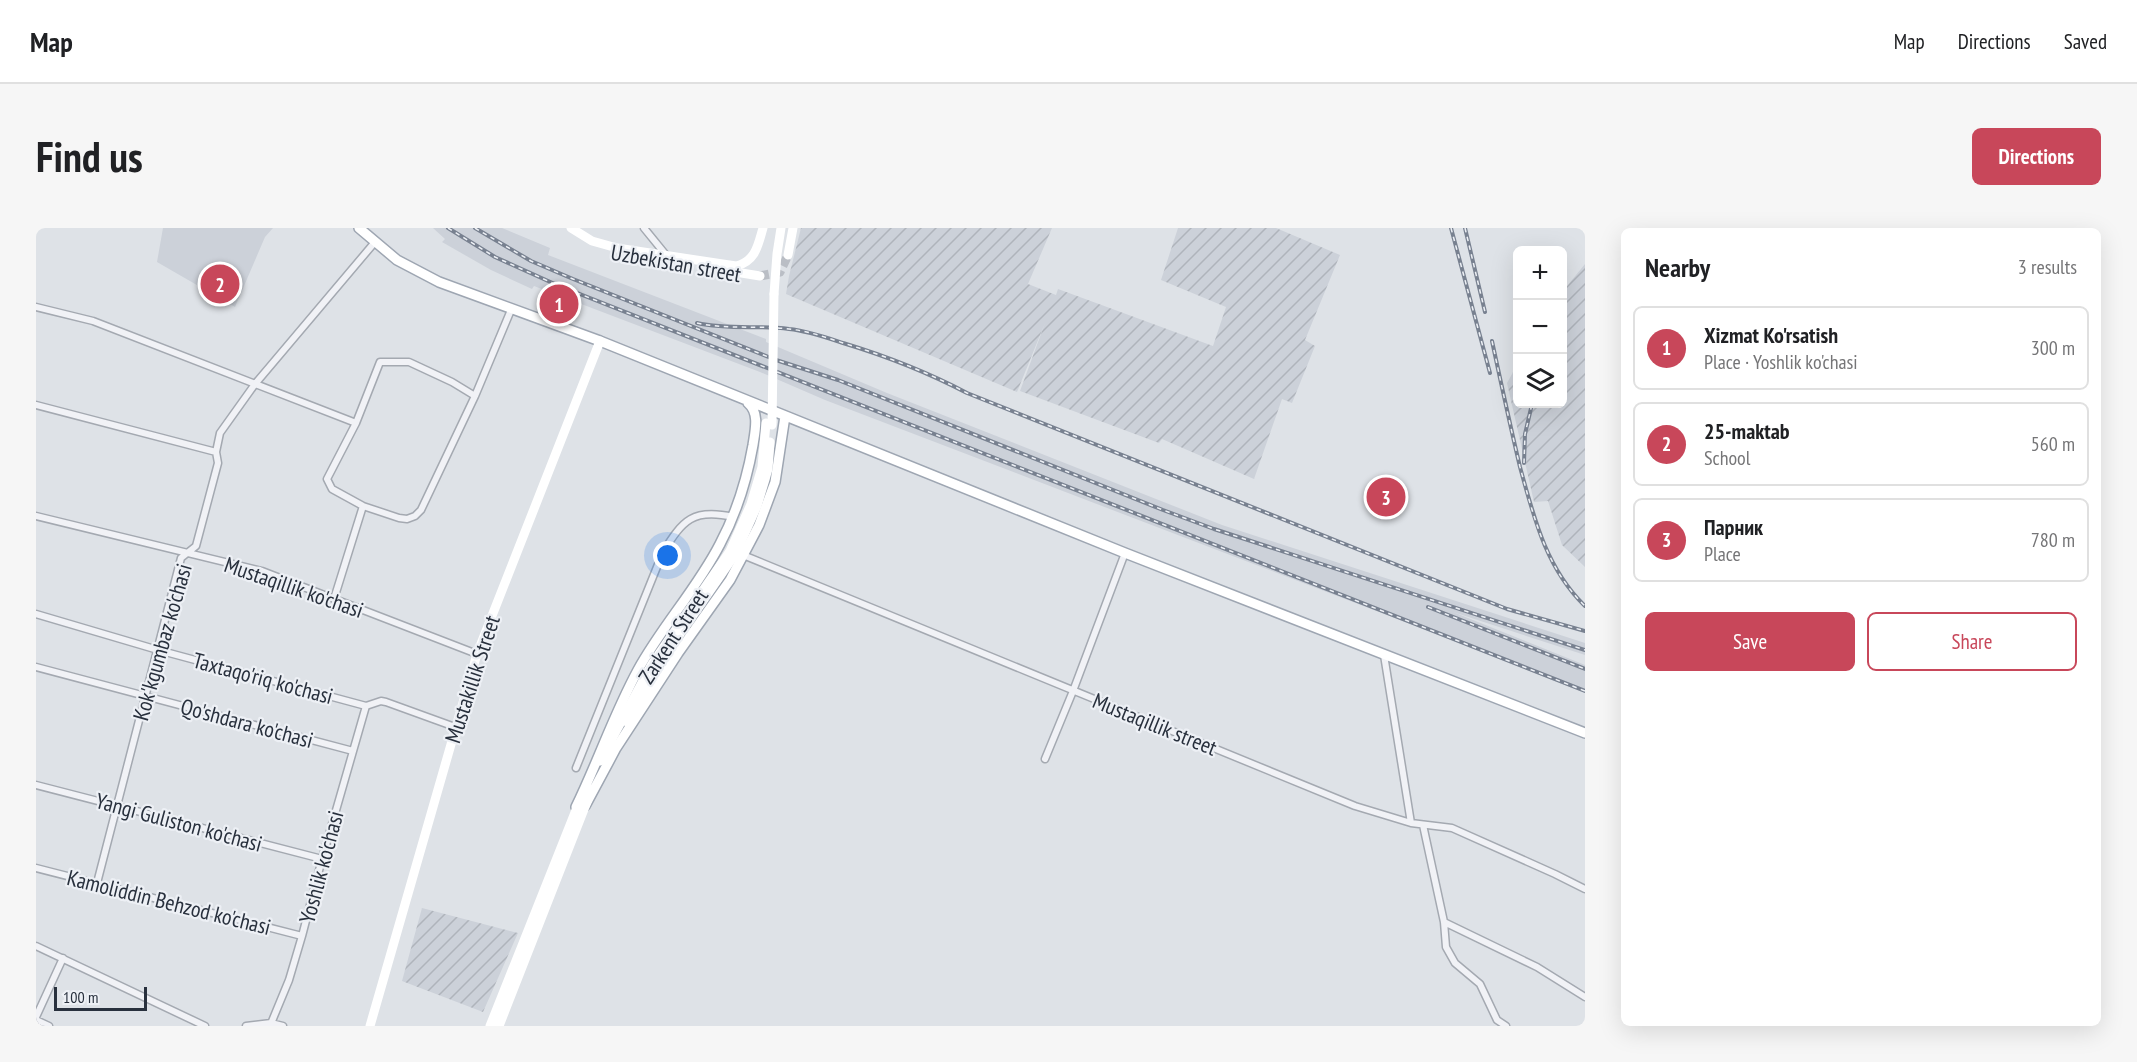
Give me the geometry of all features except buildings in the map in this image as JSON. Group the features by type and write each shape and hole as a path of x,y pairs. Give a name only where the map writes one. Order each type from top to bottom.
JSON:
{"main road":[{"path":"359,228 397,260 422,274 511,310 600,341 1125,553 1585,733"},
{"name":"Uzbekistan street","path":"563,228 582,242 608,252 760,276"},
{"name":"Uzbekistan street","path":"571,228 584,238 600,244 666,256 740,265 749,260 756,251 763,228"},
{"name":"Zarkent Street","path":"490,1026 580,806 652,664 730,550 751,504 769,424 771,294 775,228"},
{"name":"Zarkent Street","path":"771,294 781,228"},
{"path":"788,255 793,228"},
{"name":"Mustakillik Street","path":"370,1026 454,727 477,654 600,341"},
{"path":"580,806 637,671 720,545 733,517 750,462 756,420 755,409 741,398"},
{"path":"580,806 678,653 730,580 759,525 775,482 785,416"},
{"name":"Zarkent Street","path":"499,1026 580,806"}],"street":[{"path":"644,228 666,256"},
{"name":"Kok'kgumbaz ko'chasi","path":"97,883 181,558 196,546 218,463 216,452 220,433 255,384 375,242"},
{"path":"36,308 93,321 356,423"},
{"path":"475,396 452,382 409,362 380,362 356,423 327,479 332,489 363,506 399,518 406,519 415,516 425,502 475,396 511,310"},
{"path":"36,405 216,452"},
{"path":"334,599 363,506"},
{"path":"576,768 648,588 678,528 695,517 716,513 733,517"},
{"name":"Mustaqillik ko'chasi","path":"36,516 262,571 477,654"},
{"path":"1045,759 1125,553"},
{"name":"Mustaqillik street","path":"743,555 1355,806 1411,823 1452,828 1585,889"},
{"name":"Taxtaqo'riq ko'chasi","path":"36,614 158,650 366,706 386,702 454,727"},
{"path":"1384,655 1411,823"},
{"name":"Qo'shdara ko'chasi","path":"36,667 353,751"},
{"name":"Yoshlik ko'chasi","path":"271,1024 289,980 366,706"},
{"name":"Yangi Guliston ko'chasi","path":"36,785 322,859"},
{"path":"1423,825 1444,922 1446,947 1455,963 1480,984 1497,1020 1506,1026"},
{"name":"Kamoliddin Behzod ko'chasi","path":"36,868 302,936"},
{"path":"1444,922 1537,967 1585,997"},
{"path":"36,946 205,1026"},
{"path":"49,1026 36,1018 63,958"},
{"path":"246,1026 271,1024 283,1026"}],"shaded area":[{"path":"163,228 273,228 265,237 235,307 157,262"},
{"path":"433,228 502,228 550,248 548,255 766,339 766,342 887,393 1222,525 1585,643 1585,655 1453,612 1585,665 1585,693 825,400 760,372 534,286 532,289 491,270 442,242 445,239"},
{"path":"801,228 1052,228 1028,284 1056,295 1058,289 1213,346 1226,307 1161,280 1178,228 1276,228 1340,255 1305,340 1315,346 1292,403 1282,399 1254,479 1162,439 1159,443 1020,391 1045,323 1017,392 786,294"},
{"path":"1585,264 1585,567 1562,545 1548,501 1534,502 1507,383 1513,372 1513,408 1567,408 1567,286"},
{"path":"422,908 518,933 483,1012 402,981"}],"tunnel":[{"path":"760,276 780,272 788,255"}],"railway":[{"path":"448,228 495,257 557,285 1585,691"},
{"path":"475,228 531,261 573,279 776,360 838,380 1163,510 1214,529 1585,650"},
{"path":"1451,228 1490,373"},
{"path":"1465,228 1485,312"},
{"path":"697,323 796,330 875,353 922,371 967,393 1507,609 1585,631"},
{"path":"1492,341 1520,467 1536,523 1560,575 1585,606"},
{"path":"1524,463 1525,434 1531,408"},
{"path":"1428,607 1585,669"}],"place":[{"name":"25-maktab","path":"220,284"},
{"name":"Xizmat Ko'rsatish","path":"559,304"},
{"name":"Парник","path":"1386,497"}]}
